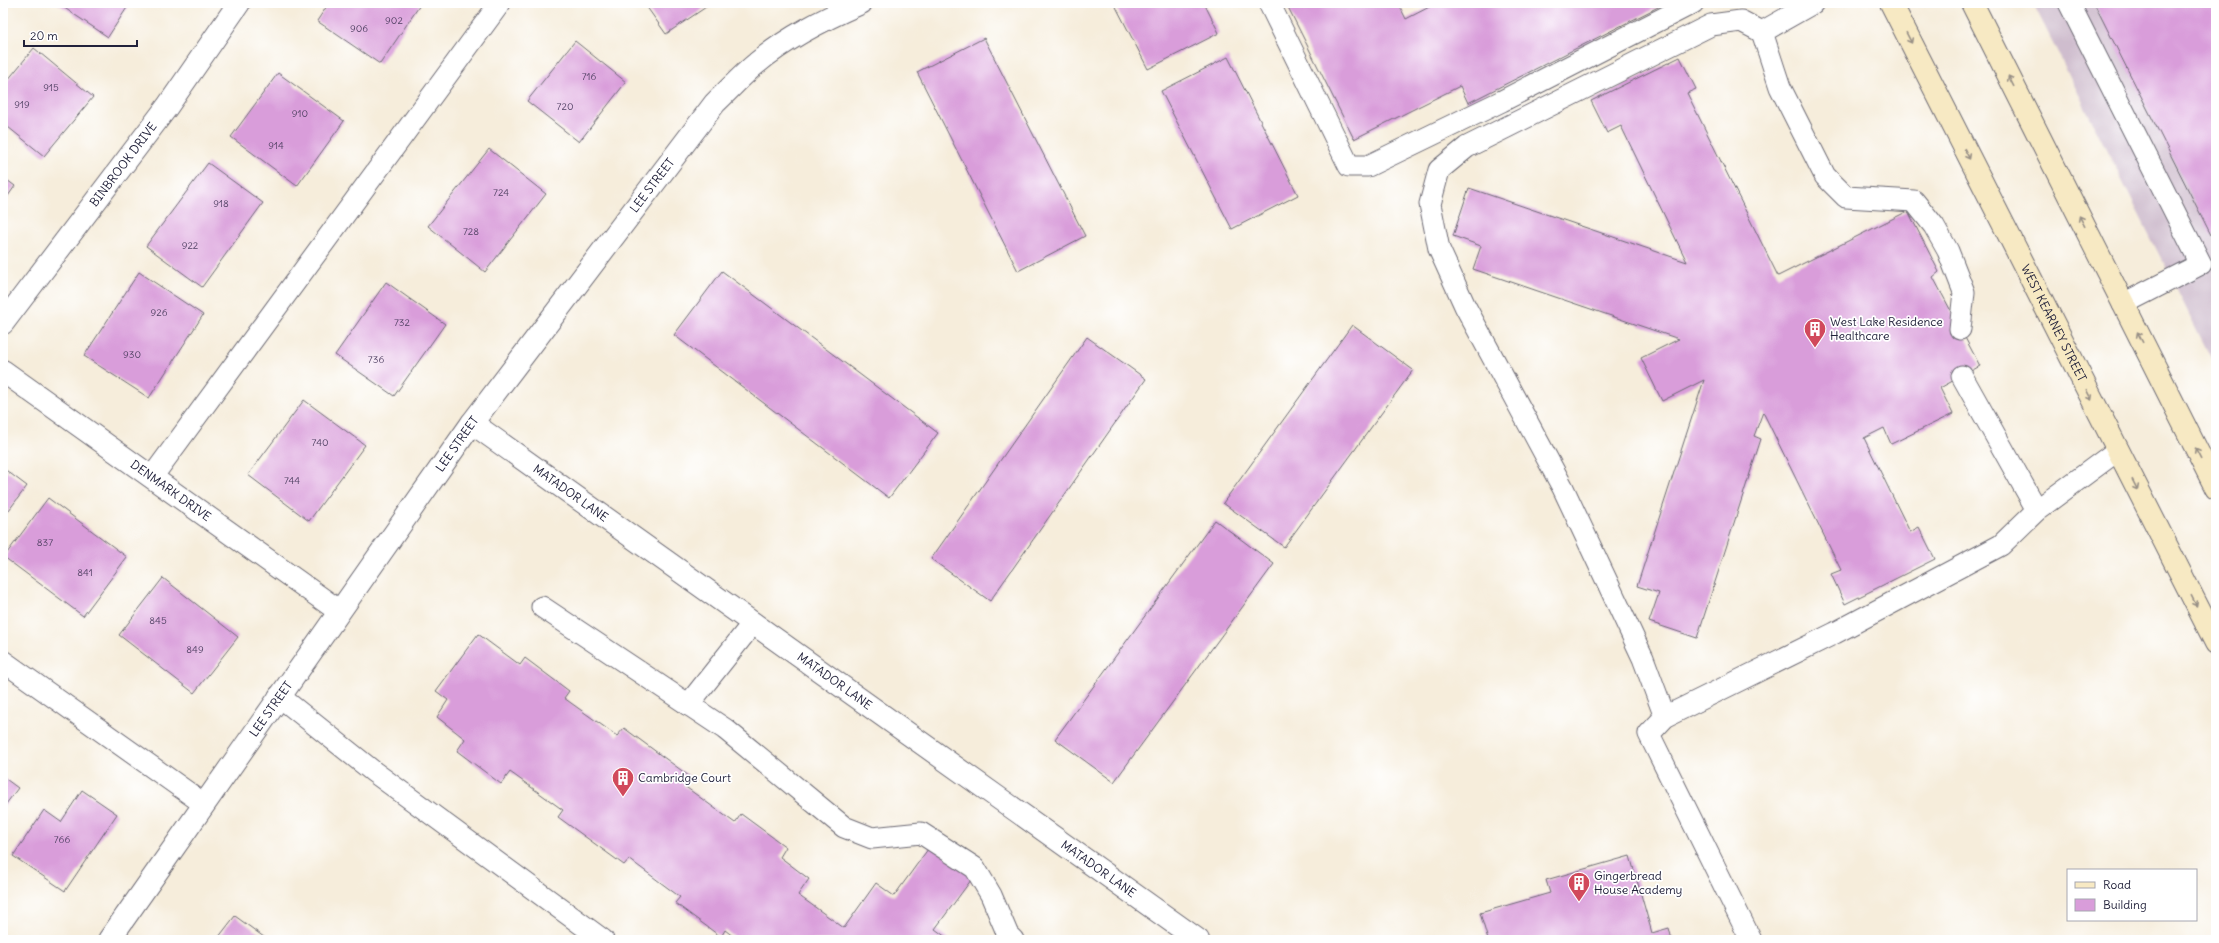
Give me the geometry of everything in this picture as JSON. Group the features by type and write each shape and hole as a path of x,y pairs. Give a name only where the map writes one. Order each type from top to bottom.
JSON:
{"main road":[{"name":"WEST KEARNEY STREET","path":"1891,3 2216,643"},
{"path":"1972,3 2216,488"}],"street":[{"name":"BINBROOK DRIVE","path":"3,323 167,107 239,3"},
{"name":"LEE STREET","path":"109,940 472,423 714,103 757,62 814,24 861,3"},
{"name":"DENMARK DRIVE","path":"3,371 339,611"},
{"name":"MATADOR LANE","path":"472,423 1198,940"}],"lane":[{"path":"152,477 500,3"},
{"path":"1269,3 1349,166 1368,166 1502,101 1693,3"},
{"path":"1762,32 1813,3"},
{"path":"2069,3 2201,264 2123,304"},
{"path":"1666,717 1643,658 1563,488 1455,284 1439,249 1430,204 1439,170 1467,147 1711,25 1741,21 1762,32 1780,87 1825,176 1846,197 1914,201 1934,226 1948,251 1964,292 1960,329"},
{"path":"1962,376 2037,510"},
{"path":"1751,940 1649,734 1666,717 1835,632 2002,545 2037,510 2118,450"},
{"path":"542,607 725,729 844,827 872,838 921,833 975,868 991,895 1008,935 1013,940"},
{"path":"688,705 753,623"},
{"path":"3,661 204,804"},
{"path":"279,696 374,772 603,940"}],"shaded area":[{"path":"2033,3 2216,3 2216,368"}],"building":[{"path":"57,3 130,3 108,37"},
{"path":"329,3 417,3 420,5 380,64 317,21"},
{"path":"644,3 712,3 666,34"},
{"path":"1114,3 1204,3 1219,33 1148,69"},
{"path":"1286,3 1398,3 1406,19 1437,3 1666,3 1468,103 1460,86 1354,139"},
{"path":"2094,3 2216,3 2216,233 2211,235"},
{"path":"984,38 1085,236 1018,271 917,72"},
{"path":"575,41 626,82 579,142 527,101"},
{"path":"34,48 93,97 44,156 3,123 3,86"},
{"path":"1228,57 1298,195 1232,229 1161,91"},
{"name":"West Lake Residence Healthcare","path":"1680,57 1696,89 1687,93 1778,276 1908,211 1939,272 1933,277 1980,366 1940,388 1953,414 1891,444 1884,428 1864,438 1910,532 1919,527 1935,559 1845,604 1831,574 1841,570 1763,412 1754,436 1761,439 1697,638 1649,622 1659,593 1637,586 1704,380 1662,401 1641,358 1679,339 1473,269 1481,246 1453,236 1469,188 1687,262 1621,126 1607,133 1591,101"},
{"path":"278,73 344,121 297,186 231,137"},
{"path":"489,149 546,194 485,272 428,226"},
{"path":"208,163 263,203 202,287 146,246"},
{"path":"3,177 15,186 3,203"},
{"path":"722,271 938,433 889,498 674,335"},
{"path":"139,272 203,315 149,398 84,356"},
{"path":"386,282 445,324 394,396 335,355"},
{"path":"1352,325 1413,370 1284,547 1223,503"},
{"path":"1087,337 1146,379 990,601 931,559"},
{"path":"304,400 365,445 309,521 248,475"},
{"path":"3,468 27,486 3,518"},
{"path":"48,498 127,557 83,616 4,557"},
{"path":"1215,520 1274,564 1114,782 1055,739"},
{"path":"163,578 238,637 194,693 119,635"},
{"name":"Cambridge Court","path":"478,634 520,665 525,658 569,691 564,698 617,736 624,728 689,776 683,785 735,823 741,814 786,847 780,857 809,879 798,895 844,928 876,883 894,896 931,845 974,876 935,929 950,940 738,940 725,930 721,937 675,903 680,897 629,859 624,865 558,817 563,810 510,772 501,784 457,751 465,739 437,717 448,700 436,691"},
{"path":"3,777 18,788 3,808"},
{"path":"82,790 117,814 65,891 13,856 44,810 61,822"},
{"name":"Gingerbread House Academy","path":"1630,856 1652,933 1669,928 1672,940 1488,940 1480,913 1550,893 1546,880"},
{"path":"235,916 268,940 221,940 218,938"}],"place":[{"name":"West Lake Residence Healthcare","path":"1815,348"},
{"name":"Cambridge Court","path":"623,798"},
{"name":"Gingerbread House Academy","path":"1579,902"}]}
